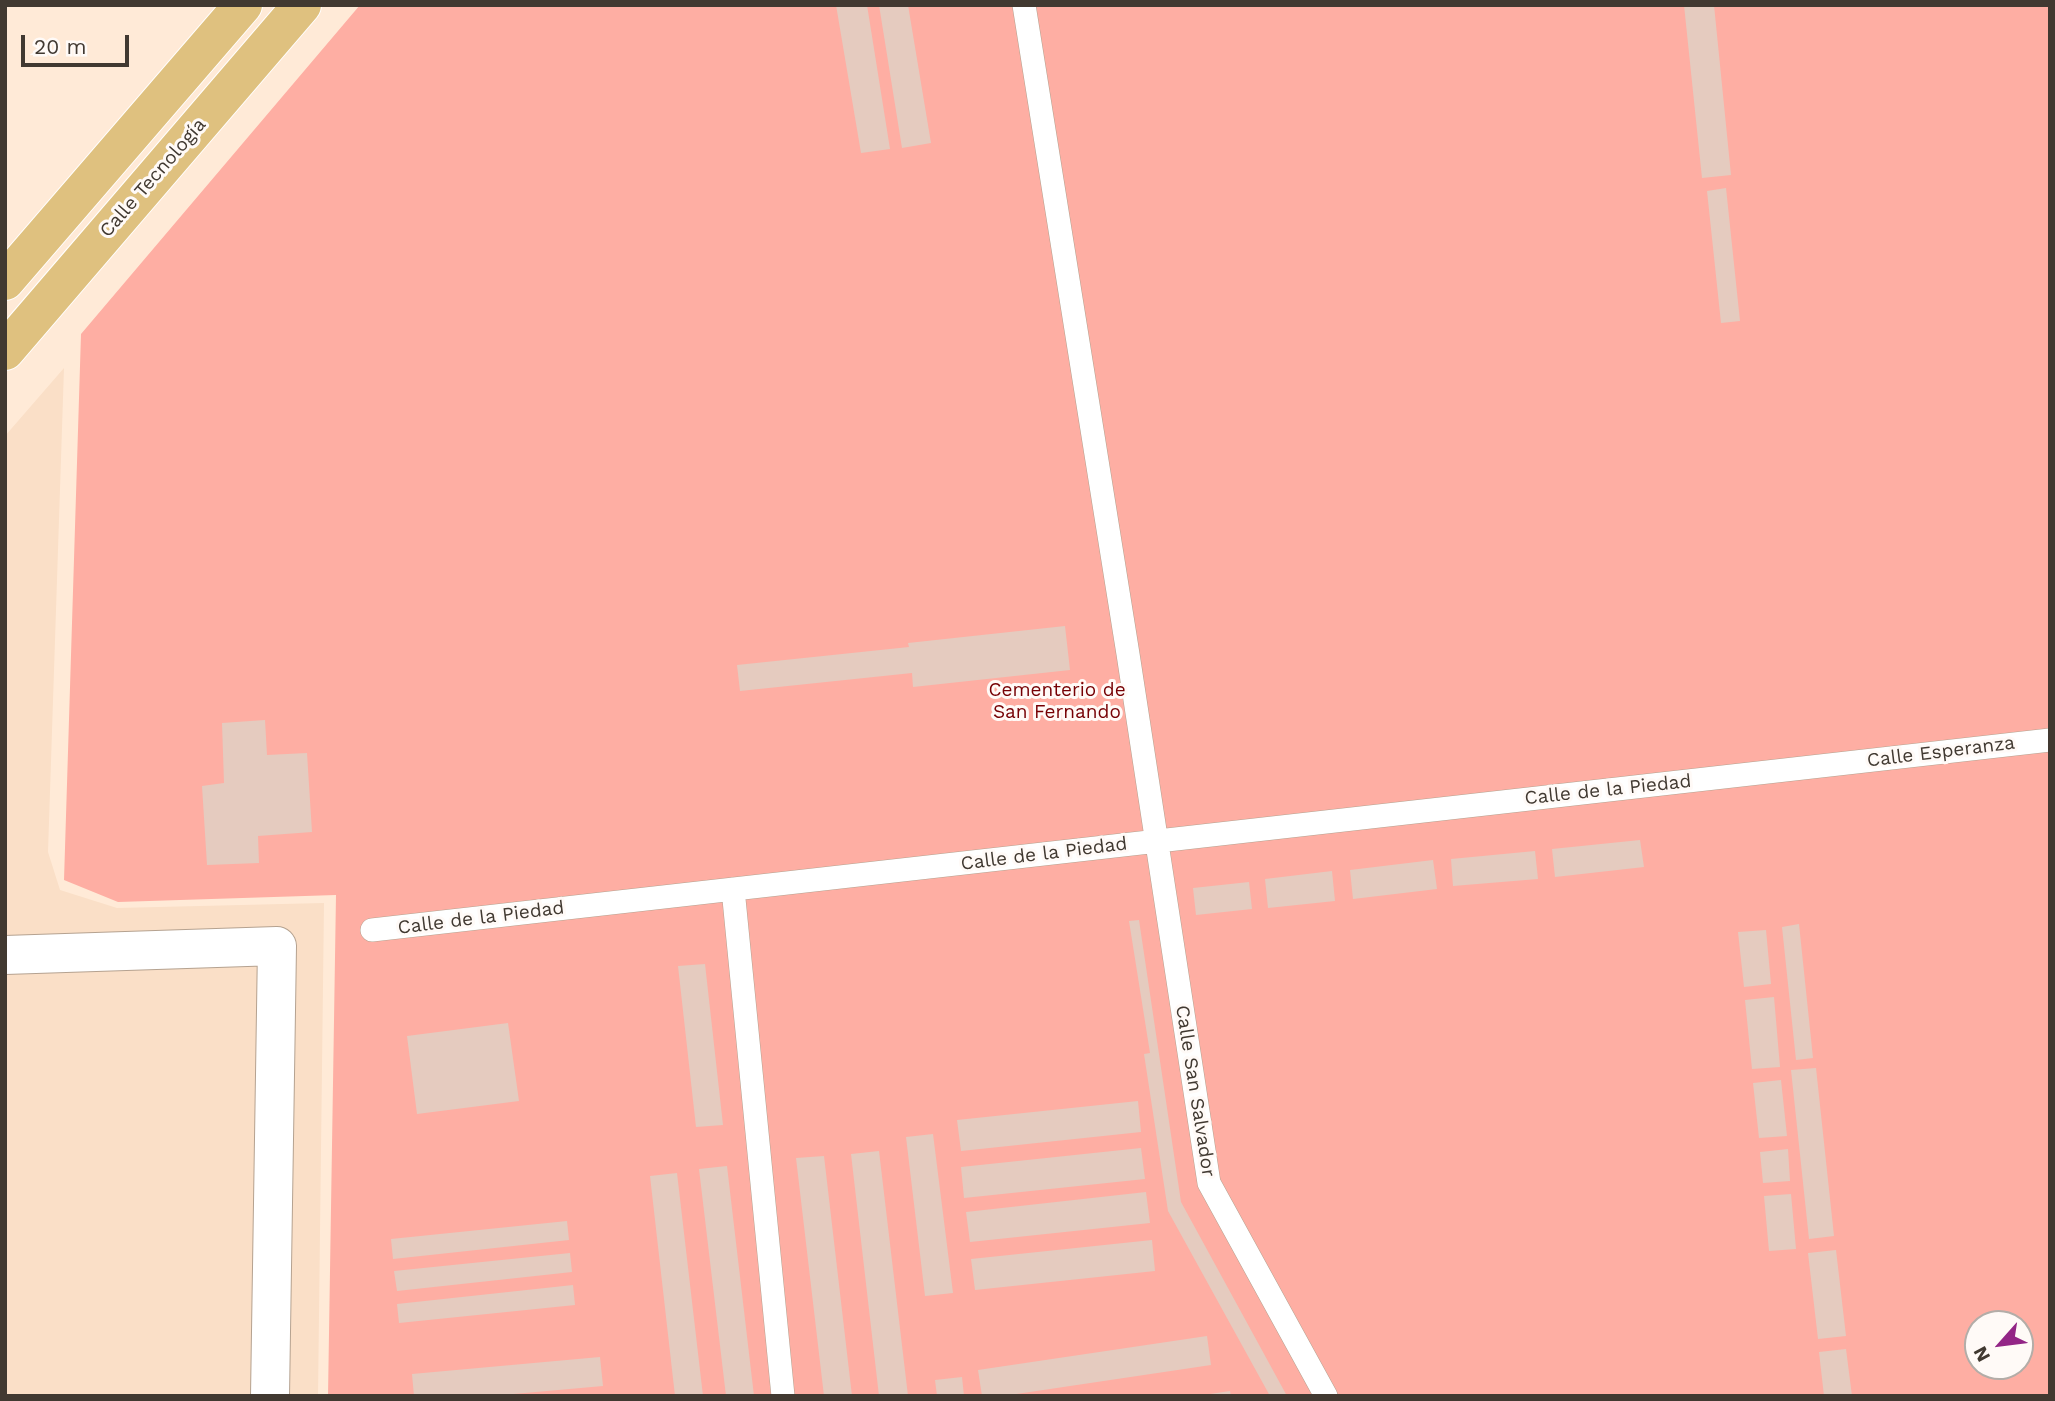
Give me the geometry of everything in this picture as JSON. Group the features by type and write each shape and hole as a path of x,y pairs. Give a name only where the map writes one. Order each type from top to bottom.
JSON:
{"main road":[{"path":"5,281 243,5"},
{"name":"Calle Tecnología","path":"5,351 302,5"}],"street":[{"path":"5,955 277,946 270,1396"}],"lane":[{"name":"Calle San Salvador","path":"1024,5 1209,1183 1326,1396"},
{"name":"Calle Esperanza","path":"1717,778 2050,740"},
{"name":"Calle de la Piedad","path":"372,930 1717,778"},
{"path":"733,889 783,1396"}],"shaded area":[{"path":"64,368 48,852 60,890 117,908 324,903 318,1396 5,1396 5,436"}],"green space":[{"name":"Cementerio de San Fernando","path":"360,5 2050,5 2050,1396 328,1396 336,895 118,902 64,880 81,334"}],"building":[{"path":"836,5 867,5 890,149 861,153"},
{"path":"879,5 908,5 931,143 902,148"},
{"path":"1684,5 1714,5 1731,175 1702,178"},
{"path":"1726,188 1740,321 1721,323 1707,191"},
{"path":"1065,626 1070,670 913,687 912,673 740,691 737,665 909,647 908,643"},
{"path":"265,720 267,755 307,753 312,832 258,836 259,863 207,865 202,786 224,783 222,723"},
{"path":"1640,840 1644,867 1555,877 1552,849"},
{"path":"1535,851 1538,879 1453,886 1451,859"},
{"path":"1433,860 1437,889 1353,899 1350,870"},
{"path":"1332,871 1335,901 1268,908 1265,879"},
{"path":"1249,882 1252,909 1196,915 1193,888"},
{"path":"1139,920 1181,1202 1287,1396 1270,1396 1168,1211 1144,1054 1150,1053 1129,921"},
{"path":"1799,924 1813,1058 1796,1060 1782,927"},
{"path":"1766,930 1771,984 1744,987 1738,932"},
{"path":"705,964 723,1125 696,1127 678,966"},
{"path":"1774,997 1780,1067 1752,1069 1745,1000"},
{"path":"508,1023 519,1101 417,1114 407,1036"},
{"path":"1816,1068 1834,1236 1809,1239 1791,1070"},
{"path":"1781,1080 1787,1136 1759,1138 1753,1083"},
{"path":"1138,1101 1141,1132 961,1151 957,1120"},
{"path":"933,1134 953,1293 925,1296 906,1137"},
{"path":"1141,1148 1145,1179 964,1198 961,1167"},
{"path":"1788,1149 1790,1181 1763,1183 1760,1152"},
{"path":"879,1151 908,1396 879,1396 851,1154"},
{"path":"824,1156 852,1396 824,1396 796,1158"},
{"path":"727,1166 754,1396 726,1396 699,1169"},
{"path":"677,1173 703,1396 675,1396 650,1176"},
{"path":"1146,1192 1150,1223 970,1242 966,1212"},
{"path":"1791,1194 1796,1249 1769,1251 1764,1196"},
{"path":"567,1221 569,1240 393,1259 391,1239"},
{"path":"1152,1240 1155,1271 975,1290 971,1259"},
{"path":"1836,1250 1846,1336 1818,1339 1808,1253"},
{"path":"570,1253 572,1272 397,1291 394,1271"},
{"path":"573,1285 575,1305 399,1323 397,1304"},
{"path":"1207,1336 1211,1365 1003,1396 982,1396 978,1370"},
{"path":"1846,1349 1852,1396 1824,1396 1819,1352"},
{"path":"600,1357 603,1386 491,1396 414,1396 412,1374"},
{"path":"962,1377 964,1396 937,1396 935,1380"},
{"path":"1230,1391 1231,1396 1210,1396 1210,1394"}]}
